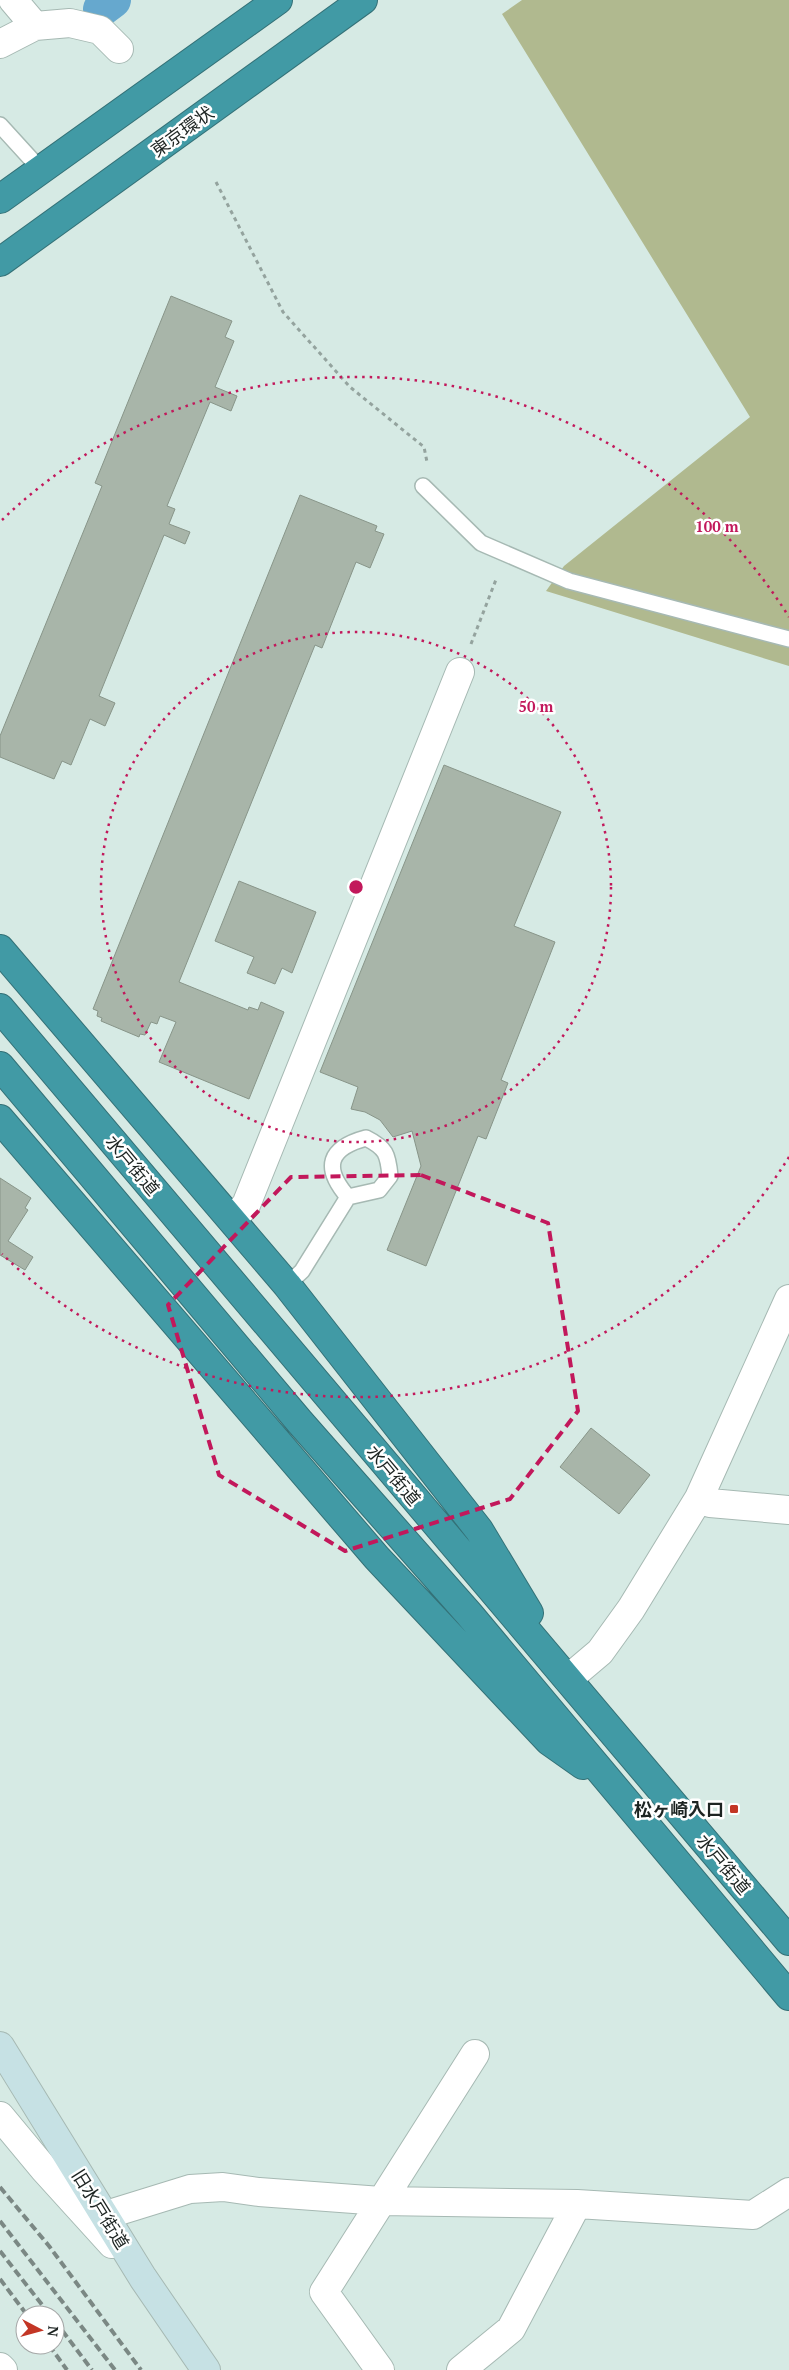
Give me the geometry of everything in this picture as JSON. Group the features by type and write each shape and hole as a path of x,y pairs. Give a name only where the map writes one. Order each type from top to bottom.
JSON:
{"highway":[{"path":"0,199 278,0"},
{"name":"東京環状","path":"0,262 363,0"},
{"path":"0,949 287,1285 479,1530 568,1679"},
{"name":"水戸街道","path":"0,1008 788,1936"},
{"name":"水戸街道","path":"0,1066 299,1421 469,1614 789,1996"},
{"path":"0,1119 377,1558 549,1741 618,1792"}],"street":[{"path":"13,0 35,26"},
{"path":"0,44 35,26 70,23 100,30 119,50"},
{"path":"232,1219 246,1205 460,672"},
{"path":"568,1679 600,1652 631,1609 699,1498 789,1299"},
{"path":"699,1498 710,1503 789,1510"},
{"name":"旧水戸街道","path":"0,2046 106,2215 143,2278 206,2370"},
{"path":"380,2370 324,2292 475,2054"},
{"path":"0,2116 44,2169 143,2278"},
{"path":"106,2215 190,2189 223,2187 259,2192 381,2201 577,2204 753,2215 789,2192"},
{"path":"460,2370 511,2329 577,2204"},
{"path":"0,2366 3,2370"}],"lane":[{"path":"0,125 41,170"},
{"path":"423,486 481,543 569,582 789,639"},
{"path":"287,1285 302,1271 348,1197"}],"path":[{"path":"216,182 283,312 350,387 424,447 429,470 423,486"},
{"path":"460,672 506,554"}],"highlighted area":[{"path":"421,1175 548,1223 578,1411 510,1499 345,1551 219,1475 168,1305 291,1177"}],"green space":[{"path":"522,0 789,0 789,666 546,591 564,566 750,417 502,14"}],"building":[{"path":"171,296 232,321 225,337 234,341 215,387 237,396 231,411 210,402 167,506 175,509 169,524 190,532 185,544 164,535 99,696 115,703 105,726 90,719 71,765 62,761 54,779 0,757 0,736 102,486 95,483"},
{"path":"300,495 377,526 375,531 384,534 370,568 356,562 322,648 315,645 179,982 248,1010 249,1007 258,1010 261,1002 284,1012 249,1099 159,1062 176,1022 160,1016 157,1024 151,1022 145,1035 140,1034 139,1037 101,1021 102,1018 97,1016 98,1011 93,1009"},
{"path":"444,765 561,812 514,926 555,942 501,1080 508,1083 486,1139 478,1136 426,1266 387,1250 421,1166 412,1131 393,1137 380,1120 365,1112 351,1109 358,1087 320,1072"},
{"path":"239,881 316,912 292,973 282,968 275,984 247,973 254,957 215,941"},
{"path":"0,1178 31,1198 25,1208 28,1210 8,1241 33,1257 25,1270 0,1255"},
{"path":"591,1428 650,1475 619,1514 560,1467"}],"waterway":[{"path":"101,9 113,0"}],"railway":[{"path":"0,2187 49,2246 141,2370"},
{"path":"0,2221 115,2370"},
{"path":"0,2251 42,2305"},
{"path":"0,2279 20,2305"},
{"path":"65,2334 92,2370"},
{"path":"56,2355 67,2370"}],"place":[{"name":"松ヶ崎入口","path":"734,1809"}]}
